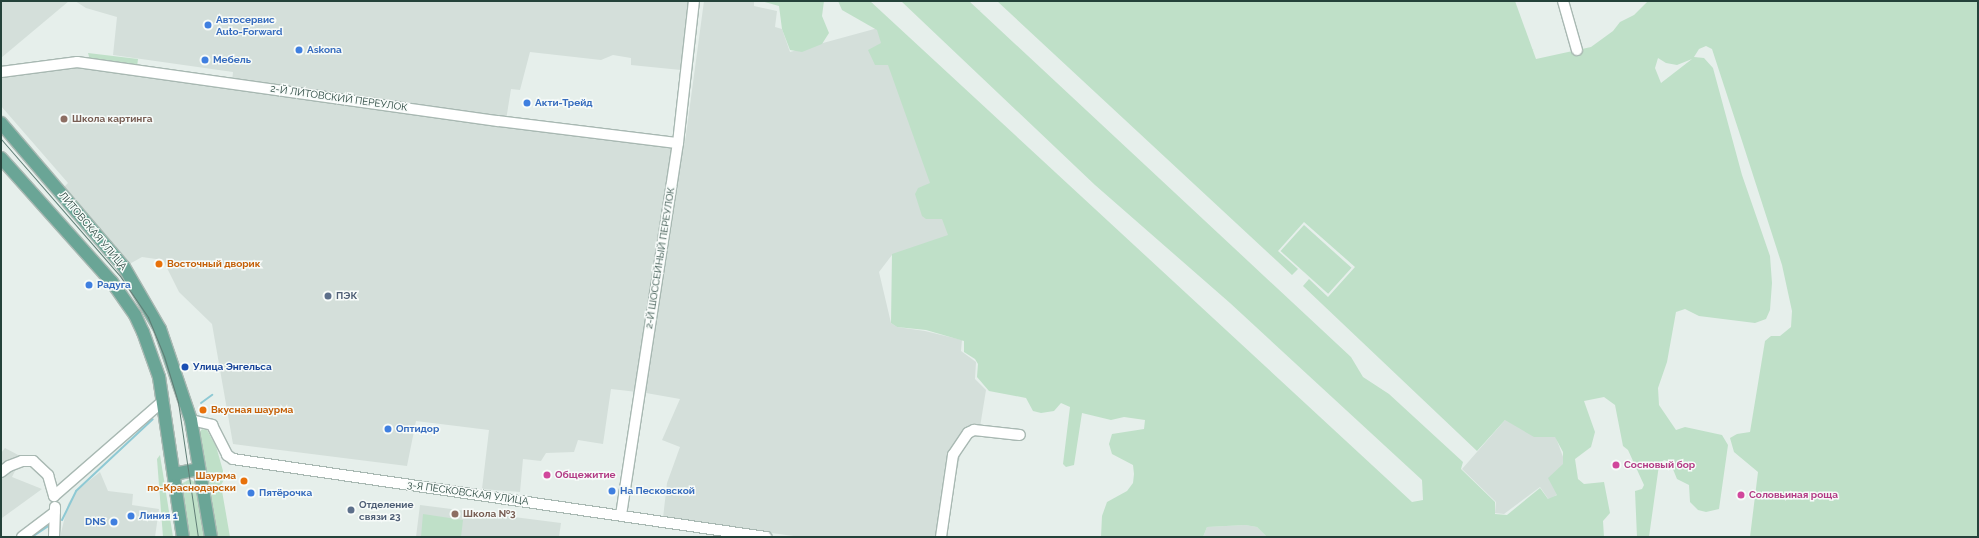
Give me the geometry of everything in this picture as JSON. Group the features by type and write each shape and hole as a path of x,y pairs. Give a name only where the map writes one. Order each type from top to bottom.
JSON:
{"main road":[{"name":"ЛИТОВСКАЯ УЛИЦА","path":"1,123 109,246 144,297 167,345 191,420 211,537"},
{"name":"ЛИТОВСКАЯ УЛИЦА","path":"1,158 112,282 135,315 150,348 163,401 183,537"},
{"path":"174,474 199,469"}],"street":[{"name":"2-Й ШОССЕЙНЫЙ ПЕРЕУЛОК","path":"621,515 678,143 694,1"},
{"path":"1563,1 1577,50"},
{"name":"2-Й ЛИТОВСКИЙ ПЕРЕУЛОК","path":"1,72 77,62 498,122 678,143"},
{"path":"54,496 163,401"},
{"name":"3-Я ПЕСКОВСКАЯ УЛИЦА","path":"191,420 212,425 227,455 233,459 766,537"},
{"path":"941,537 953,455 968,433 974,430 1020,435"},
{"path":"1,472 9,466 22,461 33,461 42,467 48,475 54,496 54,537"},
{"path":"22,537 55,512"}],"shaded area":[{"path":"1,1 69,1 1,58"},
{"path":"75,1 689,1 681,70 631,65 631,58 613,55 601,60 530,52 520,90 511,89 506,122 678,143 685,142 704,1 754,1 754,6 777,11 775,27 782,29 790,52 878,28 953,237 892,255 879,272 891,323 897,327 925,331 962,340 961,351 976,362 975,379 986,390 980,427 963,443 943,537 801,537 663,518 667,483 680,447 662,440 680,399 646,393 611,389 603,444 578,440 574,452 546,453 541,461 523,459 520,492 482,489 489,430 416,421 407,466 233,444 212,324 179,292 163,260 142,257 124,267 60,191 68,183 1,106 1,76 78,66 232,82 233,72 113,55 117,17 86,8"},
{"path":"1506,419 1555,435 1566,465 1559,493 1549,500 1540,487 1504,514 1495,513 1496,502 1462,469"},
{"path":"5,448 22,457 12,477 42,489 2,518 1,453"},
{"path":"100,472 108,491 133,494 132,505 159,509 155,537 60,537 68,504 76,491"},
{"name":"Школа №3","path":"420,505 561,523 559,537 416,537"},
{"path":"1245,525 1257,527 1267,537 1203,537 1207,527"}],"green space":[{"path":"761,1 824,1 822,16 829,33 822,44 802,52 790,50 782,29 779,6"},
{"path":"838,1 870,1 1412,502 1423,500 1422,480 1230,303 1095,185 901,1 969,1 1351,357 1363,377 1389,394 1463,462 1461,469 1495,502 1495,514 1507,515 1540,488 1548,499 1557,495 1548,478 1563,464 1563,452 1555,437 1534,437 1505,420 1477,451 1303,286 1309,279 1328,297 1355,267 1304,222 1278,251 1298,269 1292,275 997,1 1515,1 1536,59 1591,47 1613,31 1620,22 1634,15 1648,1 1978,1 1978,537 1750,537 1758,472 1734,452 1730,438 1737,434 1750,432 1765,341 1771,336 1780,336 1791,327 1792,311 1782,265 1743,144 1712,49 1706,46 1699,49 1694,57 1704,58 1713,68 1742,175 1770,256 1772,283 1770,310 1766,319 1755,323 1699,316 1685,309 1676,312 1667,362 1658,388 1659,405 1676,430 1685,427 1722,435 1728,445 1719,509 1706,512 1698,510 1690,502 1689,485 1677,479 1670,462 1664,460 1659,465 1649,537 1637,537 1635,491 1642,489 1644,485 1628,450 1623,446 1615,405 1604,397 1584,401 1595,432 1591,447 1575,459 1578,479 1584,484 1604,482 1610,513 1603,521 1604,537 1267,537 1257,527 1245,525 1207,527 1203,537 1101,537 1102,516 1107,502 1127,491 1133,483 1134,474 1133,465 1112,454 1109,444 1112,434 1144,429 1145,420 1124,417 1111,420 1082,413 1074,465 1066,467 1063,464 1070,407 1061,403 1054,411 1041,413 1033,411 1026,398 989,391 977,377 978,364 975,359 964,352 964,341 926,330 897,327 891,323 892,254 948,235 942,219 926,219 922,216 915,194 918,188 930,183 888,65 875,65 868,50 881,43 877,30 842,10","holes":["1658,58 1666,63 1677,65 1692,59 1661,83 1655,68"]},
{"path":"88,53 138,59 137,67 90,60"},
{"path":"1304,225 1352,268 1328,294 1281,251"},
{"path":"202,429 207,430 216,446 225,478 221,485 230,537 217,537 202,457 199,433"},
{"path":"160,455 173,537 163,537 157,459"},
{"path":"190,479 196,483 206,537 187,537 181,484"},
{"path":"423,514 463,520 461,537 421,537"}],"waterway":[{"path":"201,403 212,395"},
{"path":"62,520 76,491 153,419"},
{"path":"32,537 51,524"}],"tram line":[{"path":"1,139 120,276 148,317 164,356 178,402 198,537"}],"place":[{"name":"Автосервис Auto-Forward","path":"208,25"},
{"name":"Askona","path":"299,50"},
{"name":"Мебель","path":"205,60"},
{"name":"Акти-Трейд","path":"527,103"},
{"name":"Школа картинга","path":"64,119"},
{"name":"Восточный дворик","path":"159,264"},
{"name":"Радуга","path":"89,285"},
{"name":"ПЭК","path":"328,296"},
{"name":"Улица Энгельса","path":"185,367"},
{"name":"Вкусная шаурма","path":"203,410"},
{"name":"Оптидор","path":"388,429"},
{"name":"Сосновый бор","path":"1616,465"},
{"name":"Общежитие","path":"547,475"},
{"name":"Шаурма по-Краснодарски","path":"244,481"},
{"name":"На Песковской","path":"612,491"},
{"name":"Пятёрочка","path":"251,493"},
{"name":"Соловьиная роща","path":"1741,495"},
{"name":"Отделение связи 23","path":"351,510"},
{"name":"Школа №3","path":"455,514"},
{"name":"Линия 1","path":"131,516"},
{"name":"DNS","path":"114,522"}]}
